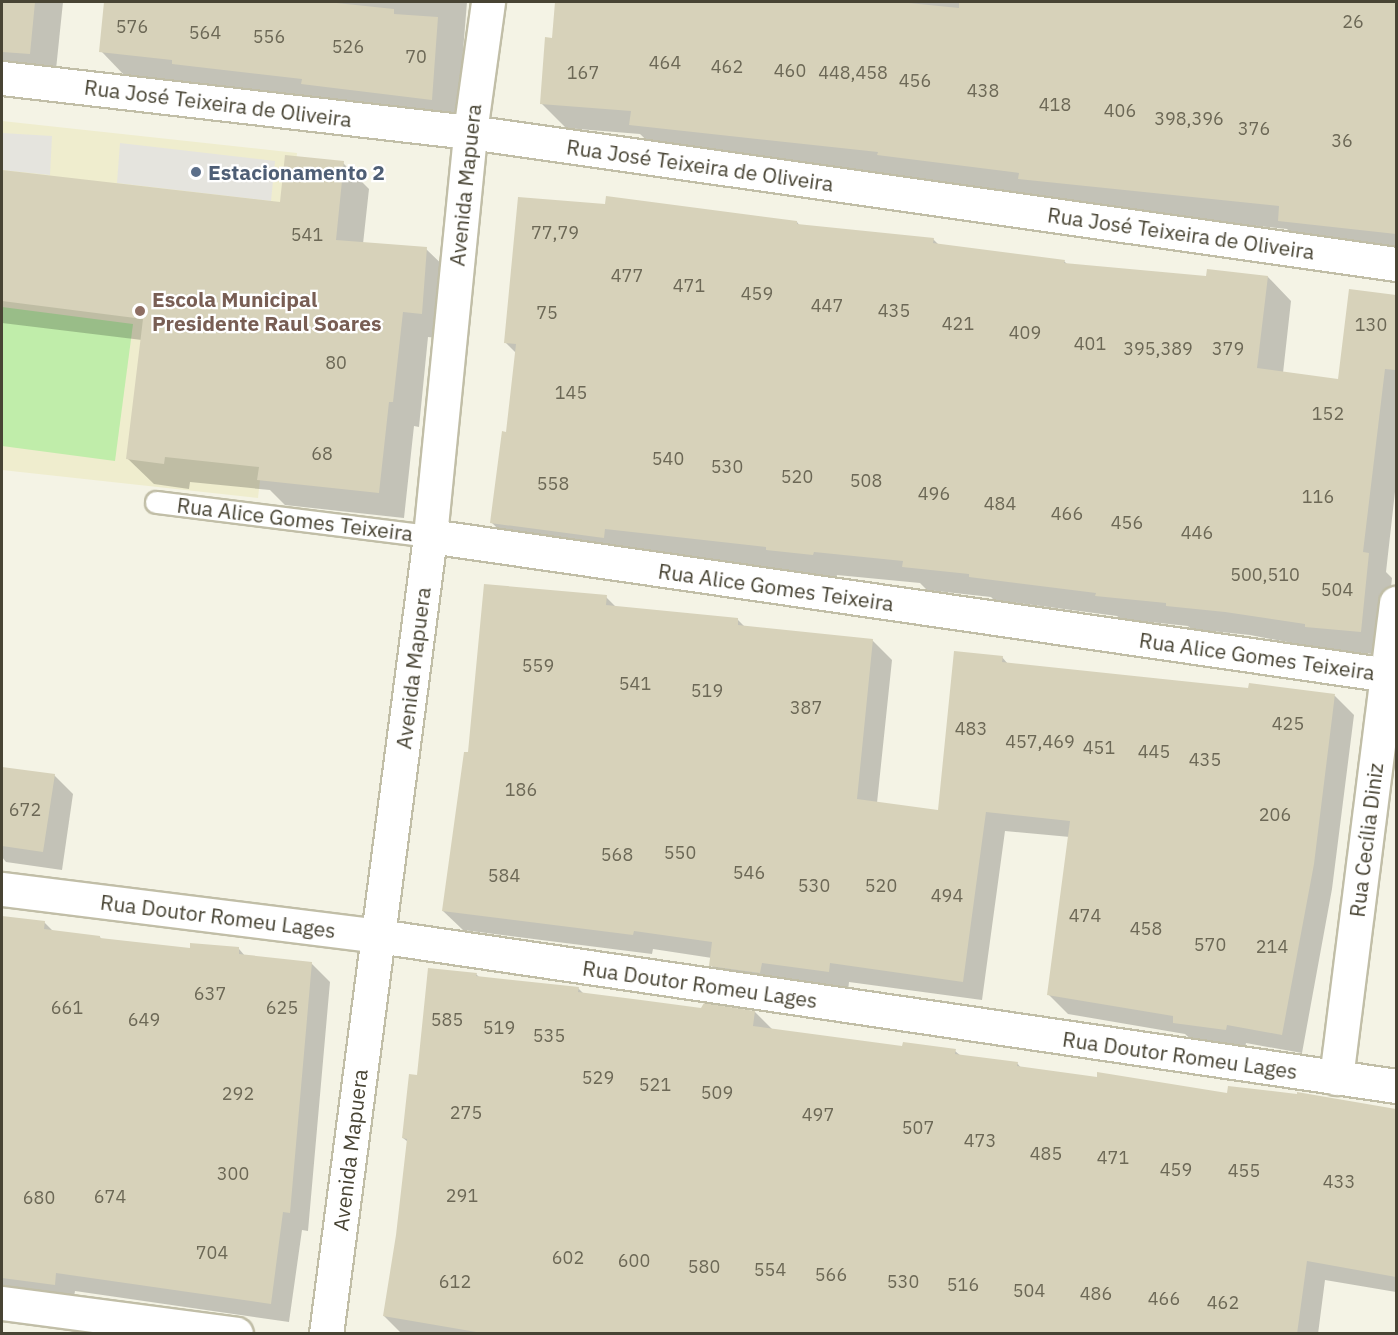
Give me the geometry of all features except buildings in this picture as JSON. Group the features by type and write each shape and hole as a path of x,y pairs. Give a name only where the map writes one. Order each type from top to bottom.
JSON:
{"street":[{"name":"Avenida Mapuera","path":"326,1334 430,536 470,132 488,2"},
{"name":"Rua José Teixeira de Oliveira","path":"2,78 470,132 1396,264"},
{"name":"Rua Alice Gomes Teixeira","path":"430,536 1392,676"},
{"name":"Rua Cecília Diniz","path":"1336,1078 1392,676 1396,603"},
{"name":"Rua Doutor Romeu Lages","path":"2,889 378,936 1396,1086"},
{"path":"2,1303 236,1334"}],"lane":[{"name":"Rua Alice Gomes Teixeira","path":"156,502 430,536"}],"shaded area":[{"name":"Escola Municipal Presidente Raul Soares","path":"2,121 297,153 258,498 2,470"},
{"path":"2,133 52,136 50,175 2,170"},
{"name":"Estacionamento 2","path":"120,143 275,161 271,201 117,183"}],"green space":[{"path":"2,307 133,324 115,461 2,446"}],"place":[{"name":"Estacionamento 2","path":"196,172"},
{"name":"Escola Municipal Presidente Raul Soares","path":"140,311"}]}
